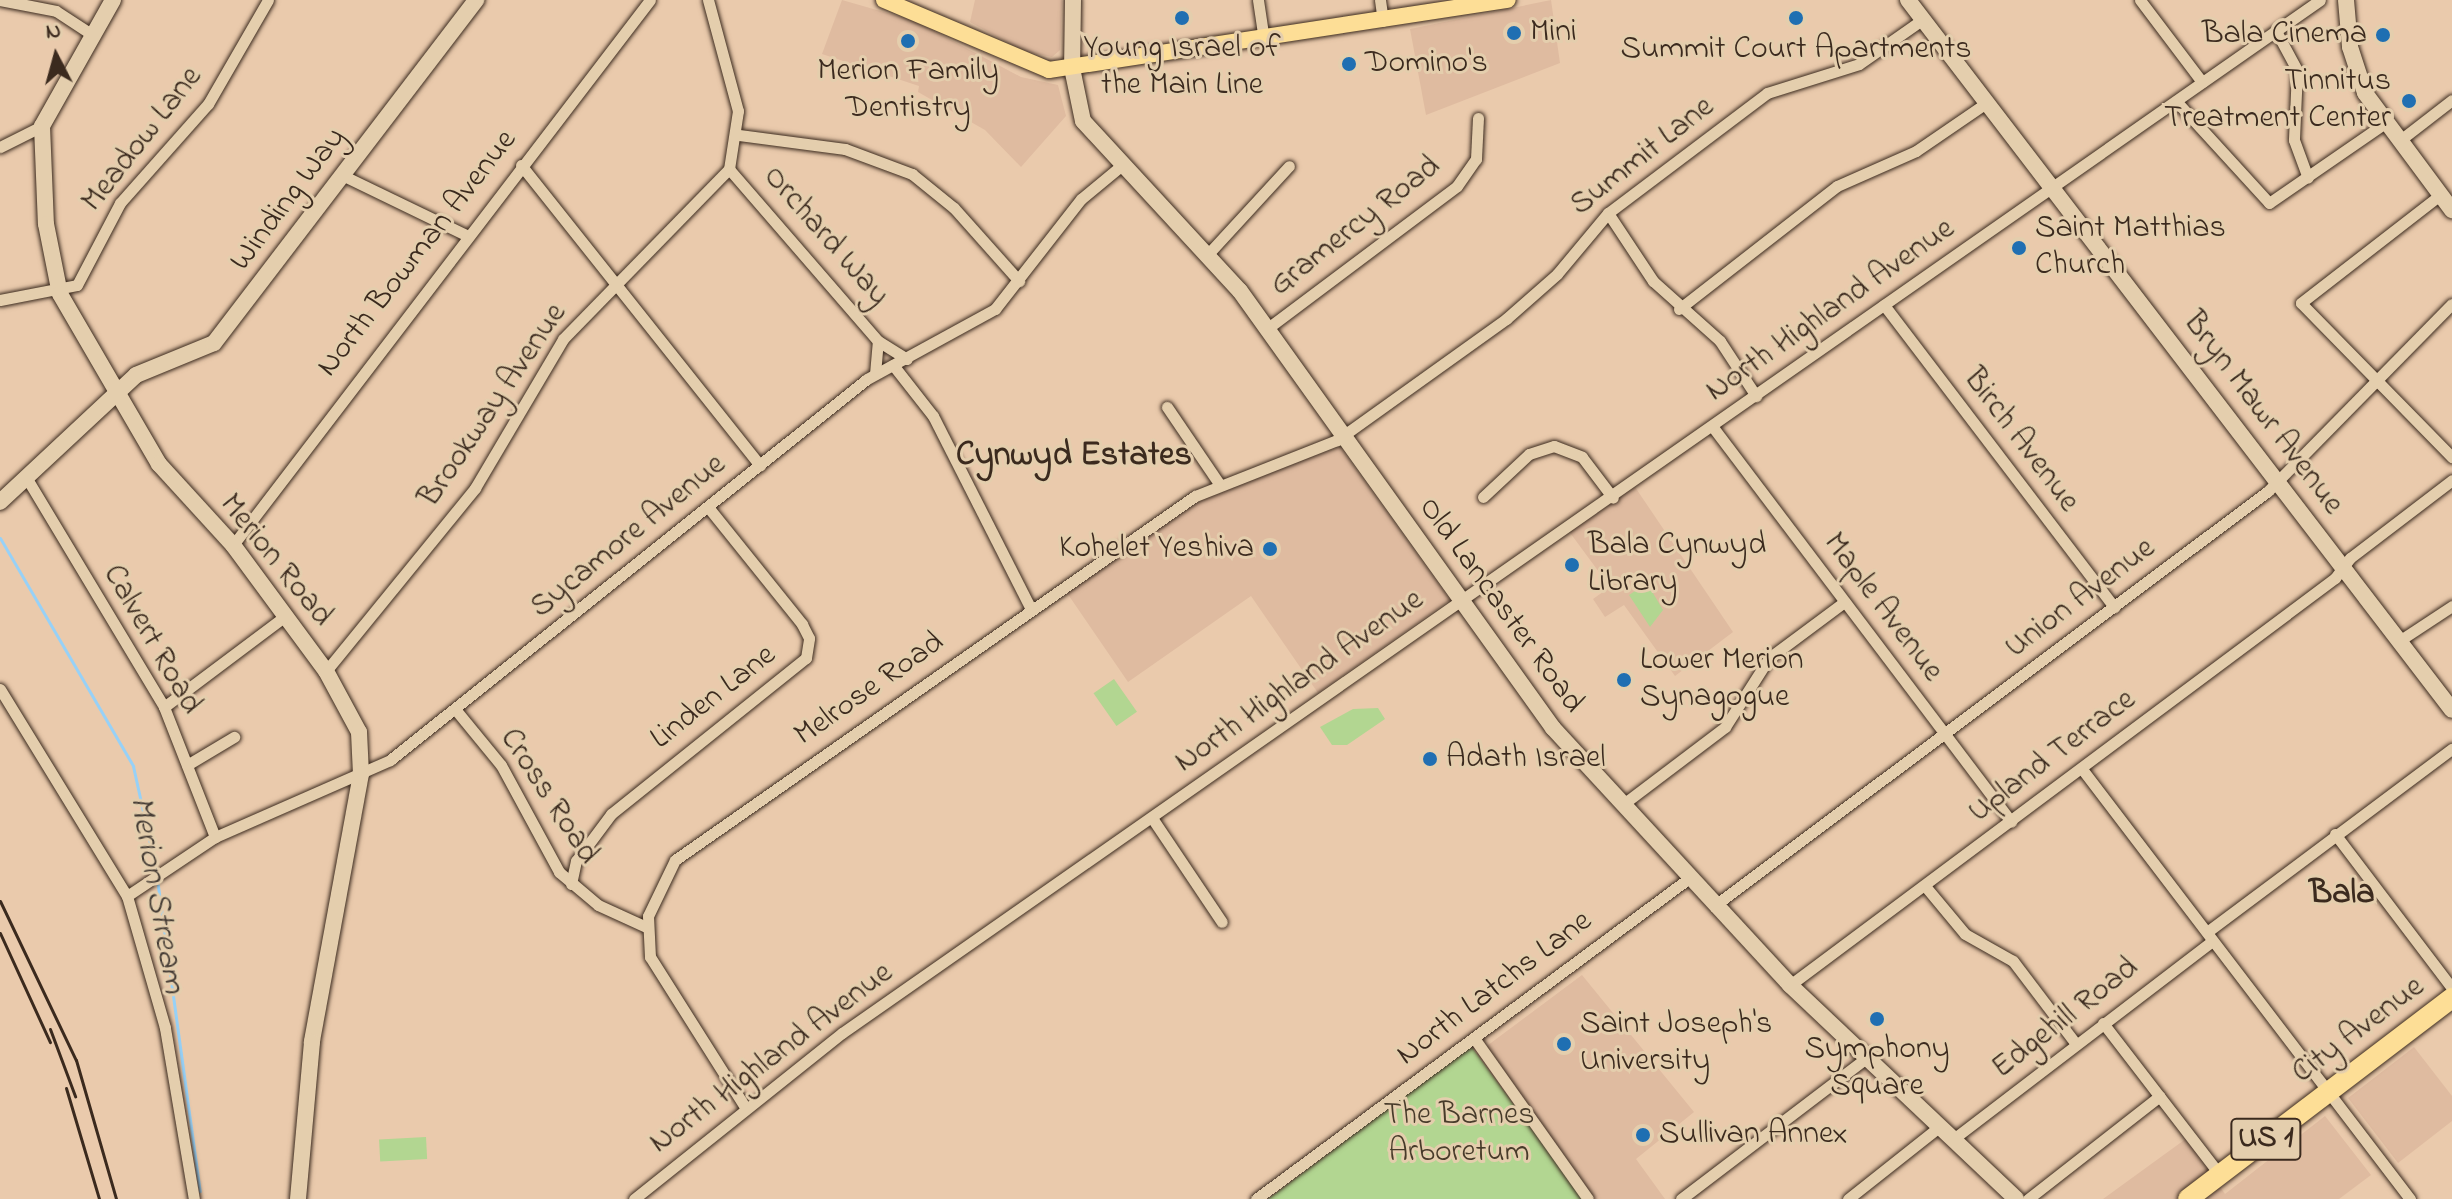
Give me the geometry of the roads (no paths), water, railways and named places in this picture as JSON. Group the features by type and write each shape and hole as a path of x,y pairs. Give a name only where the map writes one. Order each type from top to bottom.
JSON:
{"highway":[{"name":"City Avenue","path":"2188,1199 2213,1187 2327,1093 2451,998"}],"main road":[{"path":"884,0 938,18 1029,66 1072,68 1508,0"}],"street":[{"path":"0,0 56,11 94,36"},
{"path":"0,147 42,126 113,0"},
{"name":"Meadow Lane","path":"60,294 79,281 120,203 208,104 268,0"},
{"name":"Winding Way","path":"115,392 136,375 214,343 476,0"},
{"name":"North Bowman Avenue","path":"233,545 650,0"},
{"name":"Brookway Avenue","path":"326,671 475,488 563,339 613,282 682,224 729,169 739,135 708,0"},
{"name":"Old Lancaster Road","path":"1073,0 1072,68 1080,116 1122,165 1209,253 1268,328 1458,601 1553,728 1688,879 1790,985 1940,1126 2010,1198"},
{"path":"1258,0 1264,40"},
{"path":"1380,0 1383,21"},
{"name":"Bryn Mawr Avenue","path":"1908,0 2452,710"},
{"path":"2140,0 2202,82"},
{"name":"North Highland Avenue","path":"634,1199 745,1107 1458,601 1613,498 2320,0"},
{"path":"2346,0 2356,70 2385,123 2452,210"},
{"name":"Summit Lane","path":"1343,434 1536,295 1608,213 1767,93 1859,64 1923,19"},
{"path":"2276,31 2297,70 2294,140 2308,178"},
{"path":"2399,141 2452,100"},
{"path":"2176,101 2266,202 2308,178 2385,123"},
{"path":"1679,309 1837,186 1916,151 1986,103"},
{"name":"Gramercy Road","path":"1268,328 1457,186 1476,159 1478,118"},
{"name":"Merion Road","path":"42,126 46,224 60,294 159,464 233,545 352,710 361,748 361,774 312,1042 298,1199"},
{"path":"739,135 845,149 912,174 954,208 1019,281"},
{"path":"521,165 760,465"},
{"name":"Sycamore Avenue","path":"127,896 215,837 390,760 875,374 972,326 1019,281 1074,206 1122,165"},
{"path":"1209,253 1289,166"},
{"name":"Orchard Way","path":"729,169 878,341 907,359"},
{"path":"344,176 468,236"},
{"path":"2440,195 2301,303 2376,383 2452,457"},
{"path":"1608,213 1679,309 1720,341 1756,396"},
{"path":"0,300 60,294"},
{"name":"Union Avenue","path":"1714,906 2279,482 2452,304"},
{"name":"Birch Avenue","path":"1884,305 2114,607"},
{"name":"Orchard Way","path":"875,374 878,341"},
{"path":"893,365 933,416 1031,609"},
{"path":"0,502 115,392"},
{"path":"1167,407 1218,482"},
{"name":"Maple Avenue","path":"1712,426 2011,822"},
{"name":"Melrose Road","path":"745,1107 659,980 646,927 656,890 683,852 1218,482 1306,458 1343,434"},
{"path":"1483,497 1529,454 1554,446 1582,457 1613,498"},
{"name":"Calvert Road","path":"26,477 164,707 215,837"},
{"name":"Upland Terrace","path":"1790,985 2082,769 2452,480"},
{"name":"Linden Lane","path":"571,884 576,861 611,814 806,658 809,638 802,624 708,507"},
{"path":"1622,805 1725,727 1769,658 1844,602"},
{"path":"2399,641 2452,606"},
{"path":"164,707 285,616"},
{"path":"0,689 127,896 165,1028 194,1199"},
{"name":"Cross Road","path":"455,709 501,765 554,865 571,884 646,927"},
{"path":"187,765 234,737"},
{"path":"361,748 370,759 390,760"},
{"name":"Edgehill Road","path":"1952,1140 2103,1023 2335,834 2452,749"},
{"path":"2082,769 2410,1199"},
{"path":"1152,818 1222,922"},
{"path":"2335,834 2451,998"},
{"path":"554,865 576,861"},
{"name":"North Latchs Lane","path":"1256,1199 1688,879"},
{"path":"1925,886 1965,934 2013,961 2076,1044"},
{"path":"2103,1023 2160,1096 2213,1187"},
{"path":"1474,1038 1588,1199"},
{"path":"1683,1197 1866,1058"},
{"path":"2028,1199 2160,1096"},
{"path":"1848,1199 1940,1126"}],"waterway":[{"name":"Merion Stream","path":"0,538 133,766 156,871"},
{"name":"Merion Stream","path":"157,879 200,1191"}],"railway":[{"path":"0,901 76,1060 116,1199"},
{"path":"0,933 50,1042"},
{"path":"50,1029 75,1096"},
{"path":"66,1088 99,1199"}],"place":[{"name":"Young Israel of the Main Line","path":"1182,18"},
{"name":"Summit Court Apartments","path":"1796,18"},
{"name":"Mini","path":"1514,33"},
{"name":"Bala Cinema","path":"2383,35"},
{"name":"Merion Family Dentistry","path":"908,41"},
{"name":"Domino's","path":"1349,64"},
{"name":"Tinnitus Treatment Center","path":"2409,101"},
{"name":"Saint Matthias Church","path":"2019,248"},
{"name":"Kohelet Yeshiva","path":"1270,549"},
{"name":"Bala Cynwyd Library","path":"1572,565"},
{"name":"Lower Merion Synagogue","path":"1624,680"},
{"name":"Adath Israel","path":"1430,759"},
{"name":"Symphony Square","path":"1877,1019"},
{"name":"Saint Joseph's University","path":"1564,1044"},
{"name":"Sullivan Annex","path":"1643,1135"}],"district":[{"name":"Cynwyd Estates","path":"1074,457"},
{"name":"Bala","path":"2342,895"}],"park label":[{"name":"The Barnes Arboretum","path":"1459,1136"}]}
